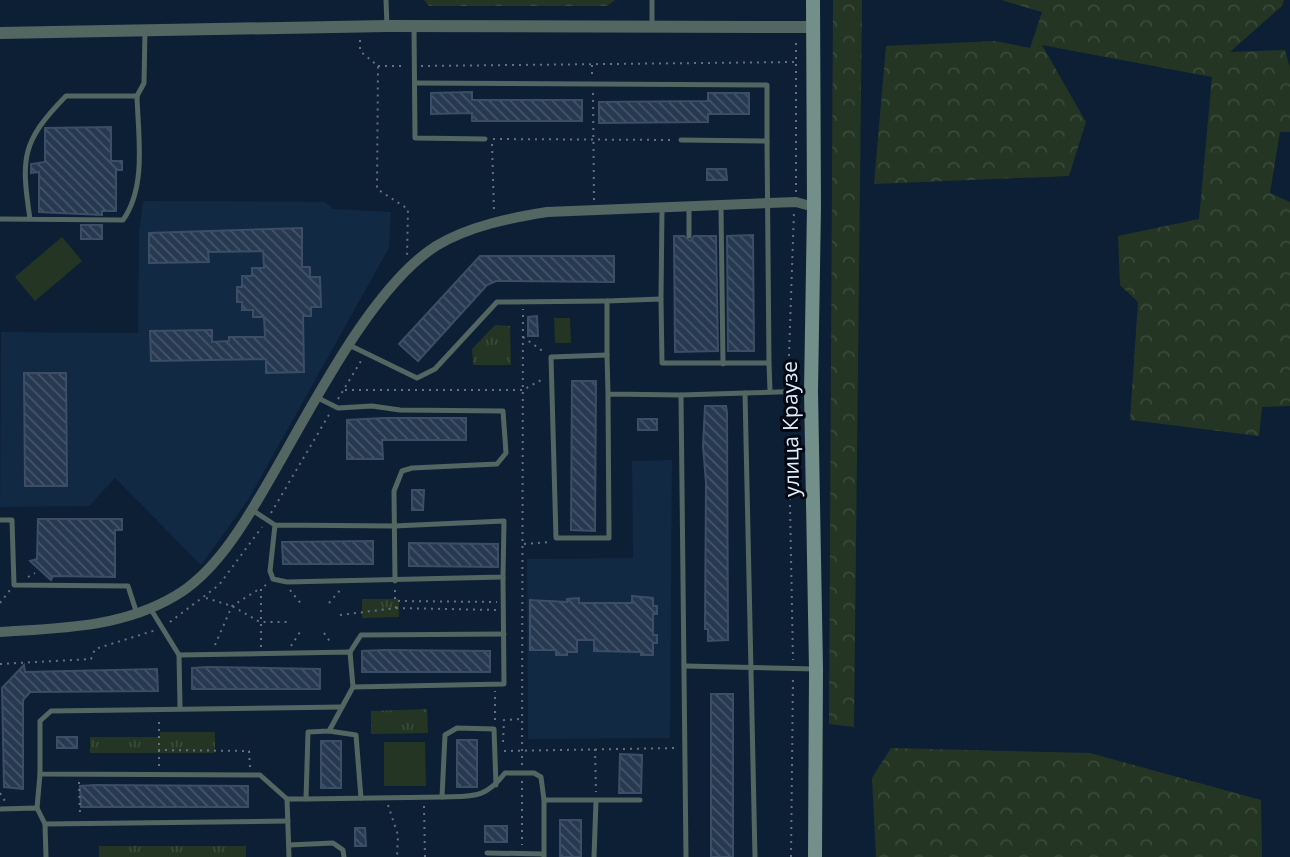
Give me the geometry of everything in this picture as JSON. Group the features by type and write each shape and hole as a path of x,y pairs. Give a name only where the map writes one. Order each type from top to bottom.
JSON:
{"main road":[{"name":"улица Краузе","path":"813,0 811,391 816,669 815,857"}],"street":[{"path":"0,33 359,26 652,29 812,27"},
{"path":"0,632 103,624 137,614 176,596 204,572 252,510 376,304 435,247 458,235 494,223 547,212 769,206 796,202 814,207"}],"lane":[{"path":"386,0 387,26"},
{"path":"652,0 652,29"},
{"path":"414,26 415,138 485,139"},
{"path":"0,219 124,220 134,204 139,158 137,96 145,83 145,30"},
{"path":"415,83 768,85 770,391"},
{"path":"30,219 23,168 38,124 66,96 137,96"},
{"path":"681,140 767,141"},
{"path":"689,207 689,236"},
{"path":"720,207 723,364"},
{"path":"662,209 662,363 769,363"},
{"path":"349,345 417,378 435,369 497,302 661,299"},
{"path":"607,301 608,538 556,538 551,357 607,355"},
{"path":"608,394 811,391"},
{"path":"745,393 755,857"},
{"path":"681,395 686,857"},
{"path":"318,398 334,406 503,411 506,453 498,464 412,468 402,471 394,491 395,581"},
{"path":"252,510 275,525 394,526 504,521 504,684 353,687"},
{"path":"0,520 12,520 14,585 128,586 137,614"},
{"path":"275,525 270,571 273,579 287,582 503,577"},
{"path":"150,608 178,655 180,707"},
{"path":"329,731 353,687 350,652 361,635 504,634"},
{"path":"178,655 212,652 261,655 350,652"},
{"path":"685,666 816,669"},
{"path":"46,857 45,824 37,808 40,721 51,711 180,707 342,707"},
{"path":"442,797 445,735 457,728 494,729 496,785"},
{"path":"306,799 308,732 329,731 356,734 360,798"},
{"path":"40,774 251,773 260,775 288,799 482,796 496,785 505,773 534,773 541,777 544,800 544,856 487,853"},
{"path":"288,799 289,857"},
{"path":"544,800 640,800"},
{"path":"594,857 596,801"},
{"path":"0,809 37,808"},
{"path":"45,824 289,821"},
{"path":"289,845 333,843 343,850 344,857"}],"path":[{"path":"359,26 360,51 378,66 796,62"},
{"path":"592,64 594,211"},
{"path":"378,66 377,189 408,209 407,272"},
{"path":"485,139 681,140"},
{"path":"492,139 494,223"},
{"path":"522,854 523,301"},
{"path":"523,337 551,357"},
{"path":"0,664 90,659 96,649 161,627 205,597 242,558 365,355"},
{"path":"344,390 523,390 551,375"},
{"path":"788,390 793,668 791,857"},
{"path":"503,531 522,531"},
{"path":"523,544 547,543 556,538"},
{"path":"212,652 232,606 273,579"},
{"path":"329,603 341,591 345,580"},
{"path":"395,581 396,608"},
{"path":"287,582 302,605"},
{"path":"261,588 261,655"},
{"path":"205,597 232,606 260,622 288,622"},
{"path":"395,601 505,602"},
{"path":"340,615 396,608 505,610"},
{"path":"285,655 300,632"},
{"path":"324,632 338,652"},
{"path":"505,665 523,664"},
{"path":"494,729 495,686"},
{"path":"159,708 159,774"},
{"path":"505,773 504,720 522,719"},
{"path":"595,748 596,801"},
{"path":"503,751 685,748"},
{"path":"158,750 249,751 251,773"},
{"path":"79,774 78,811 86,823"},
{"path":"385,798 398,835 397,857"},
{"path":"424,798 425,857"}],"shaded area":[{"path":"143,201 325,202 333,209 391,212 389,248 248,500 201,565 115,478 89,506 0,507 1,332 138,333 139,233"},
{"path":"672,460 670,738 528,739 527,559 633,558 632,461"}],"green space":[{"path":"424,0 615,0 607,6 429,6"},
{"path":"833,0 862,0 854,727 829,724"},
{"path":"1001,0 1284,0 1282,6 1230,52 1285,50 1290,68 1290,132 1280,132 1270,193 1290,202 1290,406 1262,407 1259,436 1130,420 1138,302 1120,285 1118,236 1199,219 1212,77 1042,45 1086,122 1069,176 874,184 886,46 995,41 1030,48 1042,12"},
{"path":"62,237 82,261 35,301 15,277"},
{"path":"554,318 570,318 571,343 555,343"},
{"path":"495,325 510,326 511,365 473,365 472,349"},
{"path":"362,599 399,599 399,617 362,618"},
{"path":"427,709 428,733 371,734 371,711"},
{"path":"160,732 215,732 215,753 90,753 90,737 160,737"},
{"path":"384,742 425,742 426,786 384,786"},
{"path":"891,748 1090,753 1261,800 1262,857 876,857 872,778"},
{"path":"99,846 246,846 246,857 99,857"}],"building":[{"path":"472,92 472,100 582,100 582,121 472,121 472,113 431,114 431,93"},
{"path":"708,93 749,93 749,114 708,114 708,122 599,123 599,102 708,101"},
{"path":"111,127 111,161 122,161 122,170 116,170 116,211 102,211 102,215 39,212 39,172 31,173 31,164 45,162 45,128"},
{"path":"707,169 726,169 727,180 707,180"},
{"path":"81,225 102,225 102,239 81,239"},
{"path":"302,228 302,267 310,267 310,277 320,277 321,307 311,307 311,316 303,316 304,372 266,373 266,359 151,361 150,331 212,330 212,342 229,341 229,337 265,337 264,317 253,317 253,310 242,310 242,302 237,302 237,287 242,287 242,276 252,276 252,268 264,268 263,251 208,252 209,262 149,263 149,233"},
{"path":"753,235 754,351 728,351 727,236"},
{"path":"674,236 684,236 690,241 694,236 716,236 718,351 675,352"},
{"path":"480,256 614,256 614,282 496,281 487,285 418,361 399,344"},
{"path":"537,316 538,336 528,336 528,317"},
{"path":"24,373 66,373 67,486 25,486"},
{"path":"572,381 596,381 595,531 571,530"},
{"path":"705,406 726,406 727,412 728,640 708,641 708,629 705,629"},
{"path":"466,418 466,440 382,440 383,459 347,459 347,420"},
{"path":"638,419 657,419 657,430 638,430"},
{"path":"412,490 424,490 423,510 412,510"},
{"path":"38,519 122,519 122,530 115,530 115,577 53,576 51,580 30,561 37,559"},
{"path":"373,541 373,564 283,564 282,542"},
{"path":"409,543 498,544 498,567 409,566"},
{"path":"632,596 653,598 653,606 657,606 657,614 653,614 653,635 657,635 657,643 653,643 653,655 641,655 641,652 594,651 594,640 577,640 577,652 567,652 567,655 556,655 556,650 530,650 530,600 567,602 567,599 579,598 579,603 632,603"},
{"path":"362,651 490,651 490,672 362,672"},
{"path":"24,665 25,672 157,669 158,691 30,692 23,700 23,789 4,787 2,688"},
{"path":"192,668 320,669 320,689 192,689"},
{"path":"711,694 733,694 733,857 711,857"},
{"path":"57,737 77,737 77,748 57,748"},
{"path":"457,740 477,740 477,787 457,787"},
{"path":"321,741 341,741 341,788 321,788"},
{"path":"620,754 642,755 641,793 619,793"},
{"path":"80,786 248,786 248,807 81,807"},
{"path":"560,820 581,820 581,857 560,857"},
{"path":"485,826 507,826 507,842 485,842"},
{"path":"355,828 365,828 366,846 355,846"}]}
